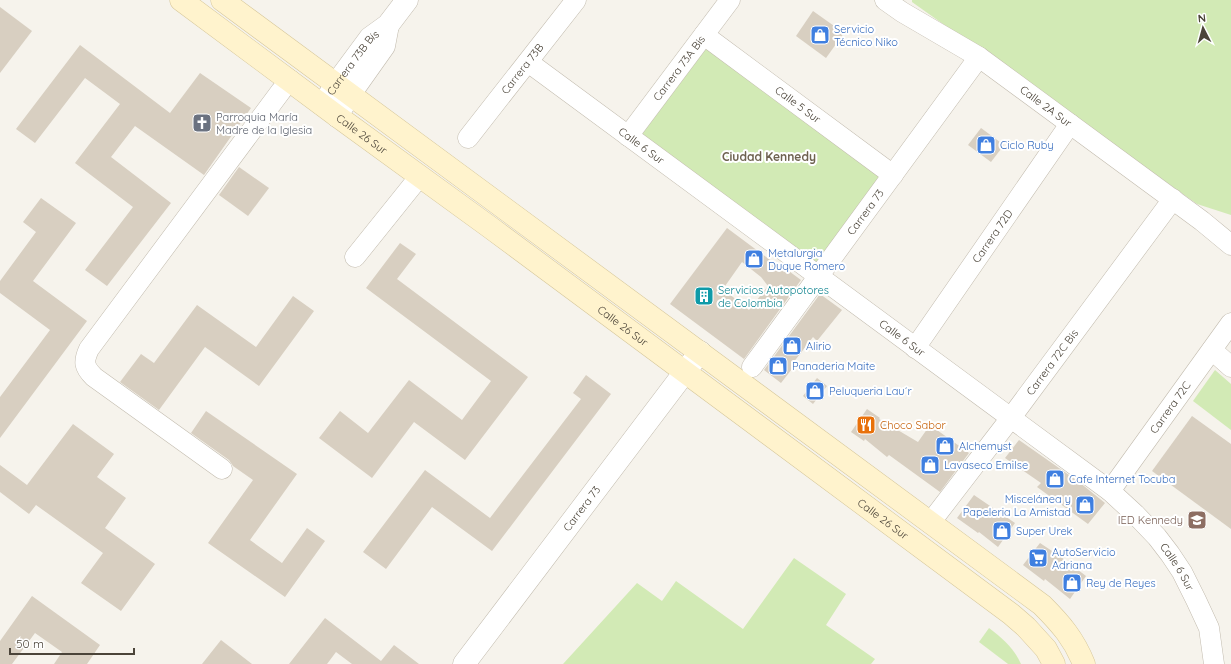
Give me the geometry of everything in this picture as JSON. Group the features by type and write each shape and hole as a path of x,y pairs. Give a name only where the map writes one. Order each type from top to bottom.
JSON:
{"main road":[{"name":"Calle 26 Sur","path":"181,0 945,565 1026,627 1046,649 1054,664"},
{"path":"222,0 1042,605 1062,626 1076,646 1084,664"},
{"path":"1026,627 1042,605"}],"street":[{"name":"Carrera 73B Bis","path":"330,110 343,89 384,46 388,25 407,0"},
{"name":"Carrera 73B","path":"468,138 576,0"},
{"name":"Carrera 73A Bis","path":"628,136 730,0"},
{"name":"Calle 2A Sur","path":"885,0 902,6 979,57 1173,199 1231,245"},
{"name":"Calle 5 Sur","path":"704,34 893,175"},
{"name":"Carrera 73","path":"752,367 979,57"},
{"name":"Calle 6 Sur","path":"528,62 1010,419 1110,491 1157,537 1182,572 1209,628 1214,664"},
{"path":"222,469 94,377 88,371 85,364 85,357 89,349 202,196 290,80"},
{"name":"Carrera 72D","path":"915,348 1070,124"},
{"path":"355,257 410,186 420,176"},
{"name":"Carrera 72C Bis","path":"930,523 1010,419 1173,199"},
{"name":"Calle 2A Sur","path":"1202,221 1218,225 1231,226"},
{"name":"Carrera 72C","path":"1110,491 1231,324"},
{"path":"1212,350 1231,367"},
{"name":"Carrera 73","path":"464,664 700,352"}],"green space":[{"path":"912,0 1231,0 1231,215 1197,204 912,2"},
{"path":"704,44 884,178 818,266 638,132"},
{"path":"1215,370 1231,384 1231,430 1193,401"},
{"path":"794,558 846,594 826,625 875,659 871,664 563,664 637,583 662,601 676,581 743,629"},
{"path":"989,628 1011,648 1021,664 1008,664 979,642"}],"building":[{"path":"0,7 32,31 0,73"},
{"name":"Servicio Técnico Niko","path":"813,11 844,33 826,58 796,36"},
{"path":"80,45 170,113 200,73 251,108 204,175 135,126 111,157 171,203 107,286 85,270 133,207 75,163 120,104 85,78 35,143 16,129"},
{"name":"Ciclo Ruby","path":"981,128 1004,145 991,162 968,145"},
{"path":"239,167 269,188 248,216 219,195"},
{"path":"41,198 76,223 33,281 87,321 0,438 0,397 50,330 0,293 0,281 36,232 23,222"},
{"name":"Servicios Autopotores de Colombia","path":"727,228 781,268 782,266 801,280 744,359 670,304","holes":["742,262 761,277 768,286 749,310 723,289"]},
{"path":"400,243 416,254 397,279 528,377 465,460 414,422 372,478 319,438 340,411 368,433 409,380 462,420 491,381 366,288"},
{"path":"820,294 842,310 817,341 813,337 793,363 795,365 781,383 764,370"},
{"path":"293,296 314,311 259,386 205,347 159,410 120,382 141,354 154,363 197,305 256,347"},
{"path":"586,375 611,394 492,551 432,507 386,569 363,552 425,470 490,518 581,399 573,393"},
{"name":"Peluqueria Lau´r","path":"817,378 827,386 813,404 803,396"},
{"path":"867,409 880,418 879,419 918,442 930,425 969,453 940,492 889,455 887,457 865,439 864,441 851,432"},
{"path":"206,411 297,474 250,540 282,563 307,528 325,541 285,597 208,543 253,480 233,466 229,460 191,433"},
{"path":"1192,416 1231,444 1231,529 1152,471"},
{"path":"73,424 114,454 97,477 126,498 105,528 155,564 121,611 81,583 103,553 36,505 29,514 0,492 0,465 27,485"},
{"path":"1019,440 1079,482 1105,503 1088,524 1037,487 1041,483 1005,458"},
{"path":"974,495 1015,523 998,547 979,532 978,533 957,518"},
{"path":"1040,543 1086,576 1070,599 1045,579 1044,581 1023,565"},
{"path":"32,596 100,645 87,664 54,664 62,652 35,633 12,664 0,664 0,641"},
{"path":"325,618 381,661 394,645 419,664 352,664 336,652 327,664 289,664"},
{"path":"221,640 252,664 202,664"}],"place":[{"name":"Servicio Técnico Niko","path":"820,35"},
{"name":"Parroquia María Madre de la Iglesia","path":"202,123"},
{"name":"Ciclo Ruby","path":"986,145"},
{"name":"Metalurgia Duque Romero","path":"754,259"},
{"name":"Servicios Autopotores de Colombia","path":"704,296"},
{"name":"Alirio","path":"792,346"},
{"name":"Panaderia Maite","path":"778,366"},
{"name":"Peluqueria Lau´r","path":"815,391"},
{"name":"Choco Sabor","path":"866,425"},
{"name":"Alchemyst","path":"945,446"},
{"name":"Lavaseco Emilse","path":"930,465"},
{"name":"Cafe Internet Tocuba","path":"1055,479"},
{"name":"Miscelánea y Papeleria La Amistad","path":"1085,505"},
{"name":"IED Kennedy","path":"1197,520"},
{"name":"Super Urek","path":"1002,531"},
{"name":"AutoServicio Adriana","path":"1038,558"},
{"name":"Rey de Reyes","path":"1072,583"}],"district":[{"name":"Ciudad Kennedy","path":"769,156"}]}
